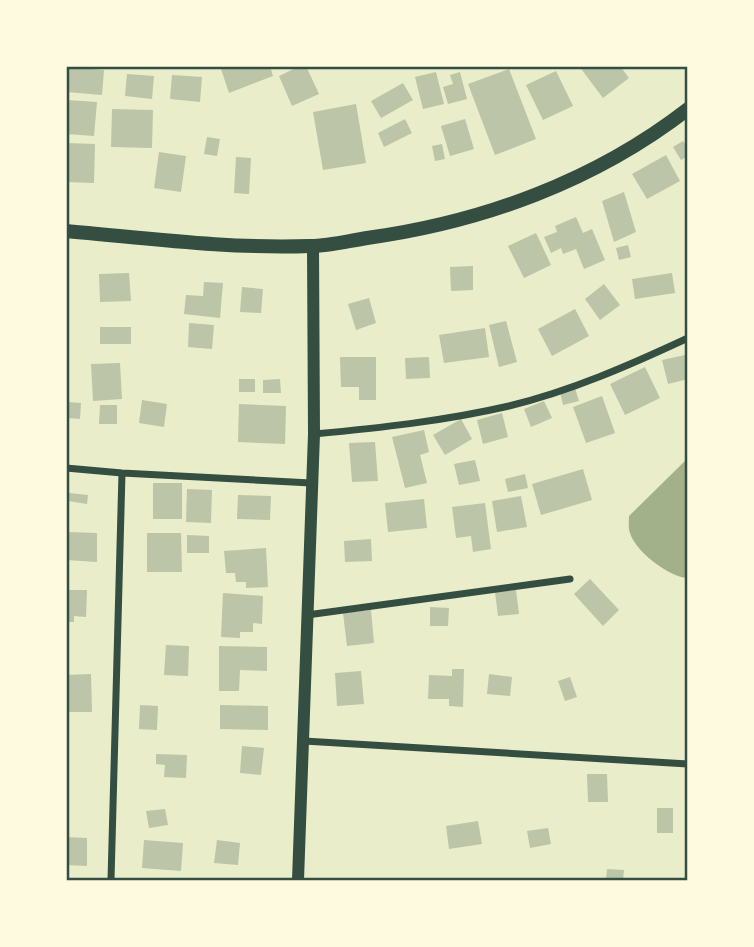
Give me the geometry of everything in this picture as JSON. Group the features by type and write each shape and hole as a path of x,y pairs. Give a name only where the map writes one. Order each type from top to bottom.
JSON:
{"main road":[{"path":"66,232 265,247 313,246 397,234 476,215 540,194 602,166 688,109"}],"street":[{"path":"298,880 314,434 313,246"},
{"path":"314,434 401,426 510,406 607,374 688,338"},
{"path":"66,468 311,483"},
{"path":"111,880 122,473"},
{"path":"307,615 570,579"},
{"path":"304,741 688,764"}],"shaded area":[{"path":"687,459 687,578 671,573 645,555 629,531 629,516"}],"building":[{"path":"220,66 270,66 273,76 229,93"},
{"path":"306,66 319,94 292,106 279,76"},
{"path":"579,66 620,66 629,78 603,98"},
{"path":"66,67 104,70 102,95 66,92"},
{"path":"509,69 536,139 495,155 468,84"},
{"path":"556,71 573,106 543,120 526,85"},
{"path":"436,72 444,104 423,109 415,77"},
{"path":"460,72 467,99 448,104 443,87 453,84 450,75"},
{"path":"127,74 154,76 152,99 125,96"},
{"path":"172,75 202,77 200,102 170,99"},
{"path":"403,83 413,100 381,118 371,101"},
{"path":"67,100 97,102 94,136 66,134"},
{"path":"356,104 366,163 323,170 313,112"},
{"path":"112,109 153,110 152,148 111,147"},
{"path":"405,119 412,133 384,147 378,133"},
{"path":"465,119 474,149 450,156 441,126"},
{"path":"207,137 220,139 217,156 204,154"},
{"path":"683,141 688,148 688,156 681,160 673,147"},
{"path":"66,143 95,144 94,183 66,182"},
{"path":"442,144 445,159 435,161 432,146"},
{"path":"159,152 186,156 181,192 154,188"},
{"path":"666,155 680,181 647,199 632,174"},
{"path":"236,157 251,158 249,194 234,193"},
{"path":"624,192 636,232 614,242 602,201"},
{"path":"576,217 583,233 592,229 605,260 584,269 576,249 563,254 561,248 551,253 544,237 557,232 555,226"},
{"path":"536,233 551,265 524,278 508,246"},
{"path":"628,245 631,257 619,260 616,248"},
{"path":"473,266 473,290 451,291 450,267"},
{"path":"129,273 131,301 100,302 99,274"},
{"path":"672,273 675,293 635,299 632,279"},
{"path":"204,282 223,283 220,318 184,314 186,295 203,296"},
{"path":"604,284 620,305 600,320 585,299"},
{"path":"242,287 263,289 261,313 240,312"},
{"path":"369,298 376,323 356,330 348,304"},
{"path":"575,309 589,336 552,356 538,329"},
{"path":"506,321 517,362 499,367 489,325"},
{"path":"189,323 214,325 212,349 188,347"},
{"path":"100,327 131,327 131,344 100,344"},
{"path":"485,328 489,357 444,363 439,335"},
{"path":"685,355 688,379 668,384 662,360"},
{"path":"340,357 376,357 376,400 359,400 359,387 341,387"},
{"path":"429,357 430,378 406,379 405,358"},
{"path":"120,363 122,399 93,401 91,364"},
{"path":"645,367 660,398 625,415 610,384"},
{"path":"239,379 255,379 255,392 239,392"},
{"path":"280,379 281,393 263,393 263,380"},
{"path":"575,388 579,401 563,405 560,392"},
{"path":"602,396 615,433 586,443 573,407"},
{"path":"142,400 167,404 164,427 139,423"},
{"path":"544,401 552,418 531,427 524,409"},
{"path":"67,402 81,403 80,419 67,418"},
{"path":"239,404 286,406 285,444 238,442"},
{"path":"100,405 117,405 117,424 99,424"},
{"path":"502,413 508,437 483,444 477,420"},
{"path":"461,419 472,439 445,455 433,435"},
{"path":"424,430 429,452 420,455 427,483 405,488 392,437"},
{"path":"375,442 378,481 352,482 349,443"},
{"path":"475,460 480,481 459,485 454,464"},
{"path":"583,469 592,500 541,515 532,484"},
{"path":"525,474 528,488 508,492 505,479"},
{"path":"153,483 182,483 182,519 153,519"},
{"path":"187,489 212,490 211,523 186,522"},
{"path":"69,493 88,495 87,504 68,501"},
{"path":"238,495 271,496 270,520 237,519"},
{"path":"521,496 527,527 497,532 492,501"},
{"path":"424,499 427,528 388,532 385,503"},
{"path":"485,503 491,549 473,552 471,536 456,538 452,507"},
{"path":"66,532 97,533 97,562 66,560"},
{"path":"147,533 181,533 182,572 147,572"},
{"path":"187,535 209,536 209,553 187,553"},
{"path":"371,539 372,561 345,562 344,541"},
{"path":"266,548 268,587 246,588 246,582 236,582 235,573 226,573 224,551"},
{"path":"590,579 619,610 603,626 574,594"},
{"path":"66,590 87,590 86,617 74,616 74,622 66,622"},
{"path":"516,590 519,614 498,616 495,592"},
{"path":"223,593 263,596 262,624 253,623 253,632 240,632 240,638 221,637"},
{"path":"430,607 449,608 448,626 430,626"},
{"path":"371,610 374,643 347,646 343,613"},
{"path":"166,645 189,646 188,676 164,675"},
{"path":"219,646 267,647 267,671 240,670 239,691 219,691"},
{"path":"452,669 464,669 463,707 449,706 449,699 428,699 429,675 452,676"},
{"path":"361,671 364,704 337,706 335,673"},
{"path":"91,674 92,712 66,712 66,675"},
{"path":"489,674 512,677 510,696 487,694"},
{"path":"570,677 577,697 565,701 558,681"},
{"path":"140,705 158,706 157,730 139,729"},
{"path":"220,705 268,706 268,730 220,729"},
{"path":"242,746 264,748 261,775 240,773"},
{"path":"156,754 187,755 186,778 164,777 165,765 156,764"},
{"path":"587,774 607,774 608,802 588,802"},
{"path":"657,808 673,808 673,833 657,833"},
{"path":"165,809 168,825 149,828 146,811"},
{"path":"478,821 482,844 449,849 446,826"},
{"path":"548,828 551,844 530,848 527,831"},
{"path":"66,837 87,838 87,866 66,865"},
{"path":"144,840 183,843 181,871 142,868"},
{"path":"217,840 240,843 238,865 214,863"},
{"path":"607,869 624,870 623,880 606,880"}]}
